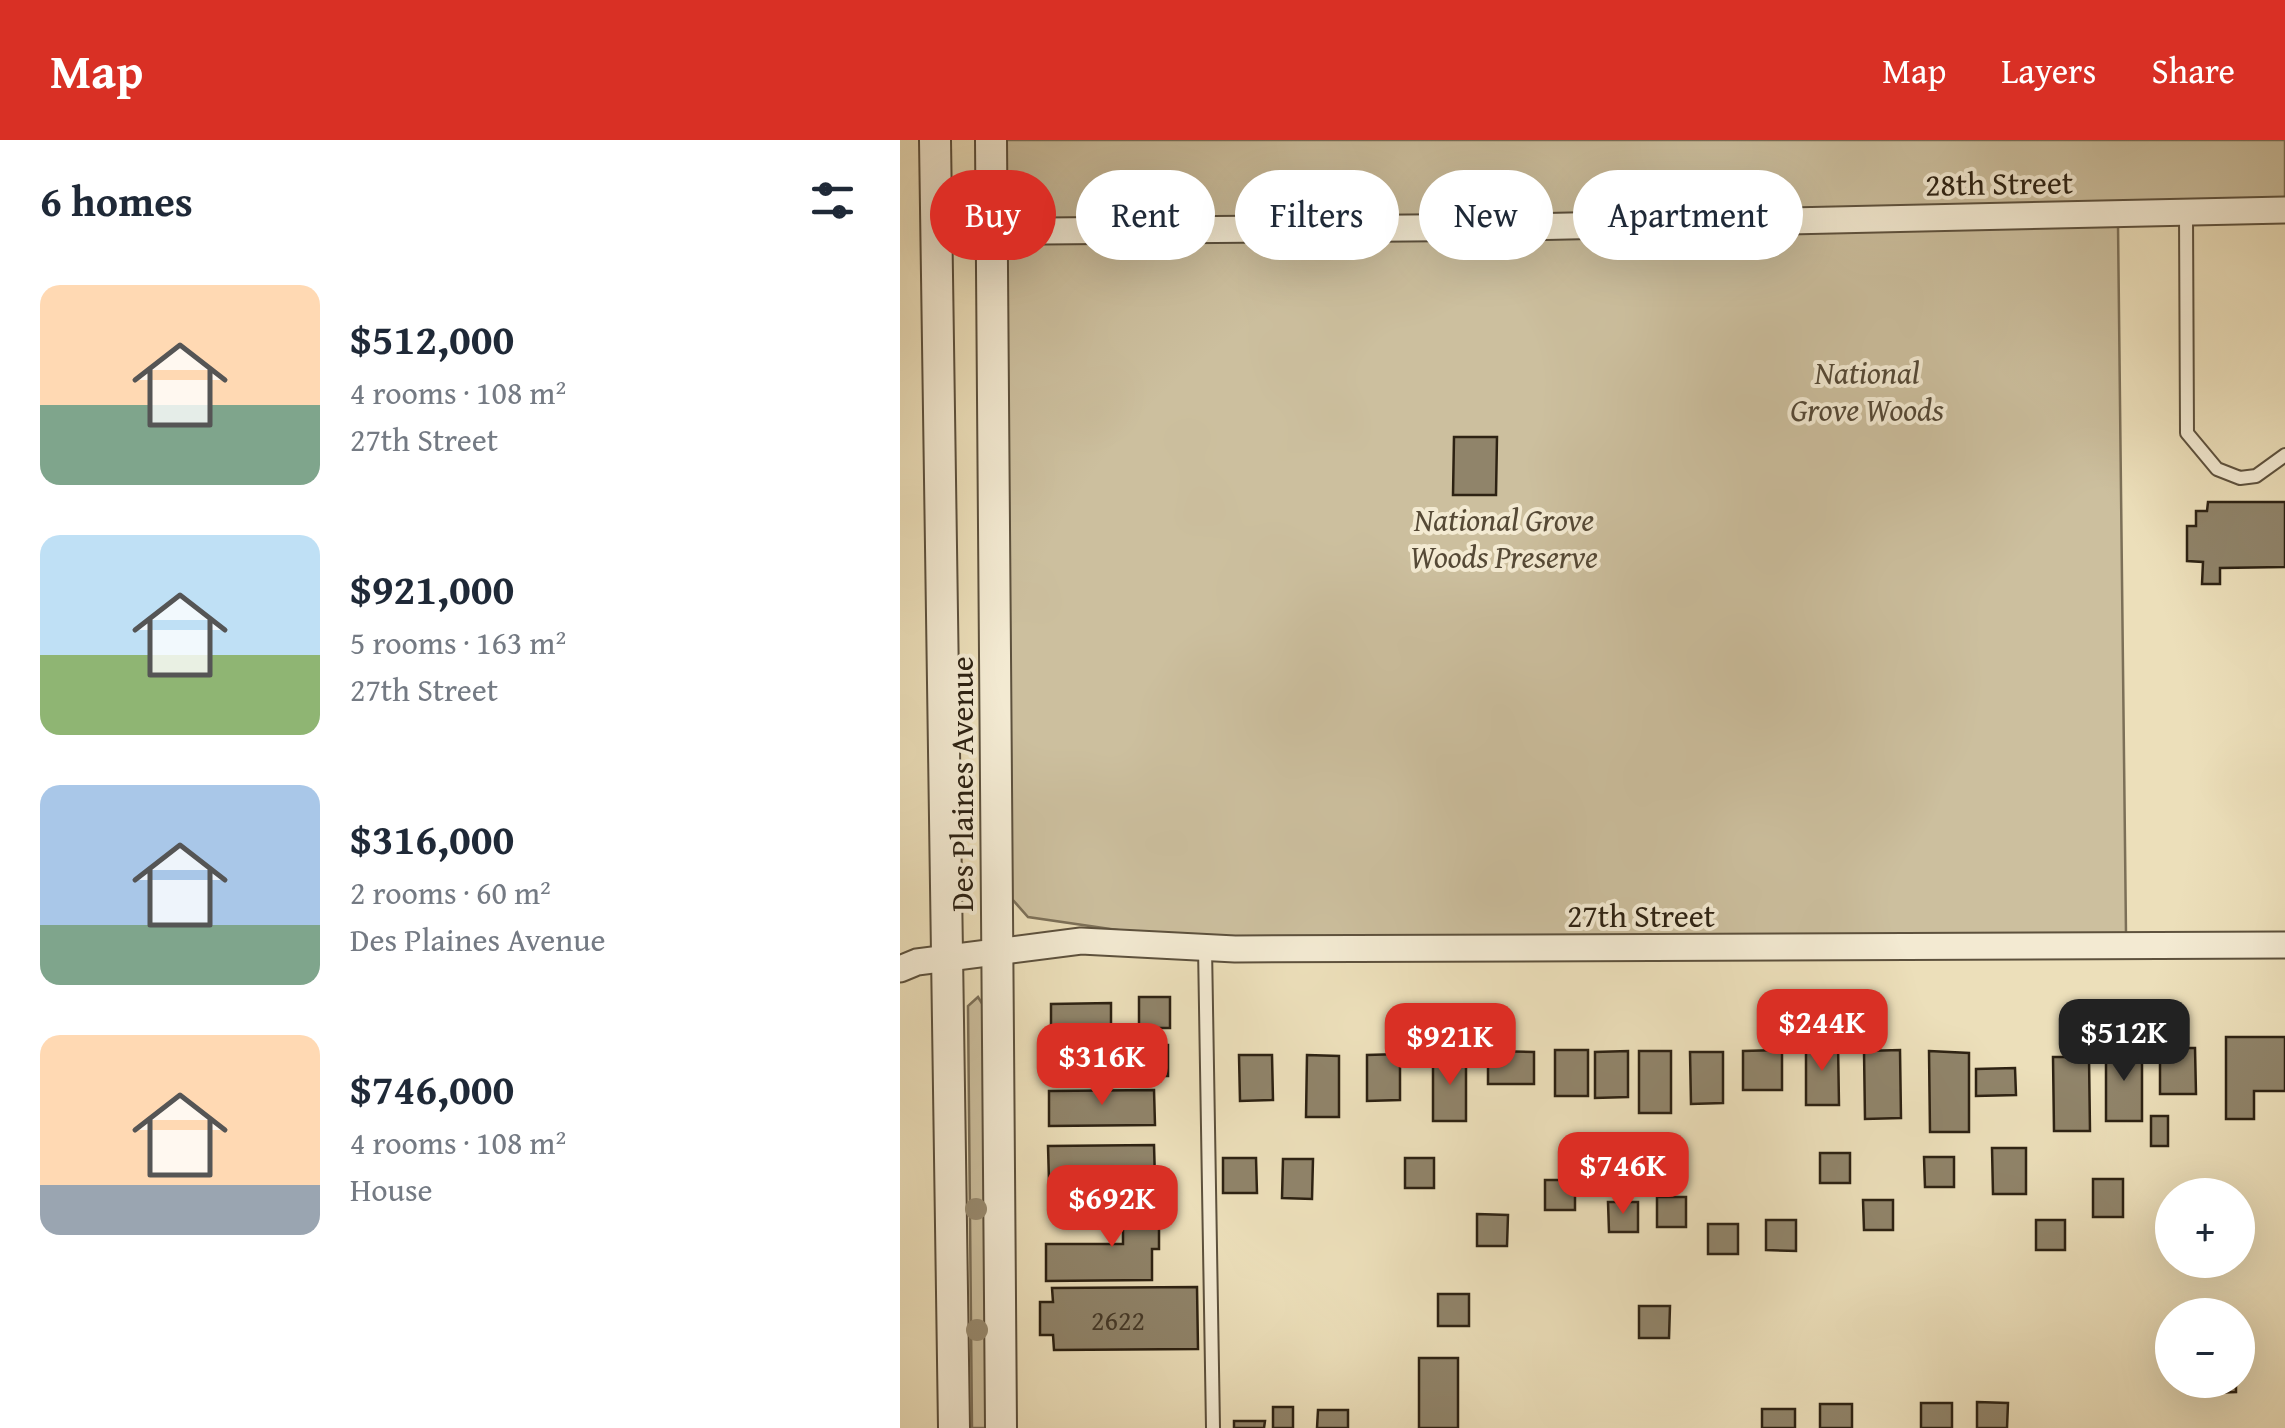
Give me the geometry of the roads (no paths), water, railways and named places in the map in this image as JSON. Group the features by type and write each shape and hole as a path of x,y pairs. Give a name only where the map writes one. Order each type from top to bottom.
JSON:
{"street":[{"name":"Des Plaines Avenue","path":"935,140 935,170"},
{"name":"Des Plaines Avenue","path":"991,140 991,170"},
{"name":"28th Street","path":"1056,231 1538,227 2285,210"},
{"name":"Des Plaines Avenue","path":"937,260 954,1428"},
{"name":"Des Plaines Avenue","path":"992,260 1001,1428"},
{"name":"27th Street","path":"906,963 1081,941 1206,947 2285,946"}],"lane":[{"path":"2186,212 2187,432 2217,469 2240,478 2256,476 2285,456"},
{"path":"1206,947 1213,1428"}],"park label":[{"name":"National Grove Woods","path":"1867,390"},
{"name":"National Grove Woods Preserve","path":"1504,538"}]}
